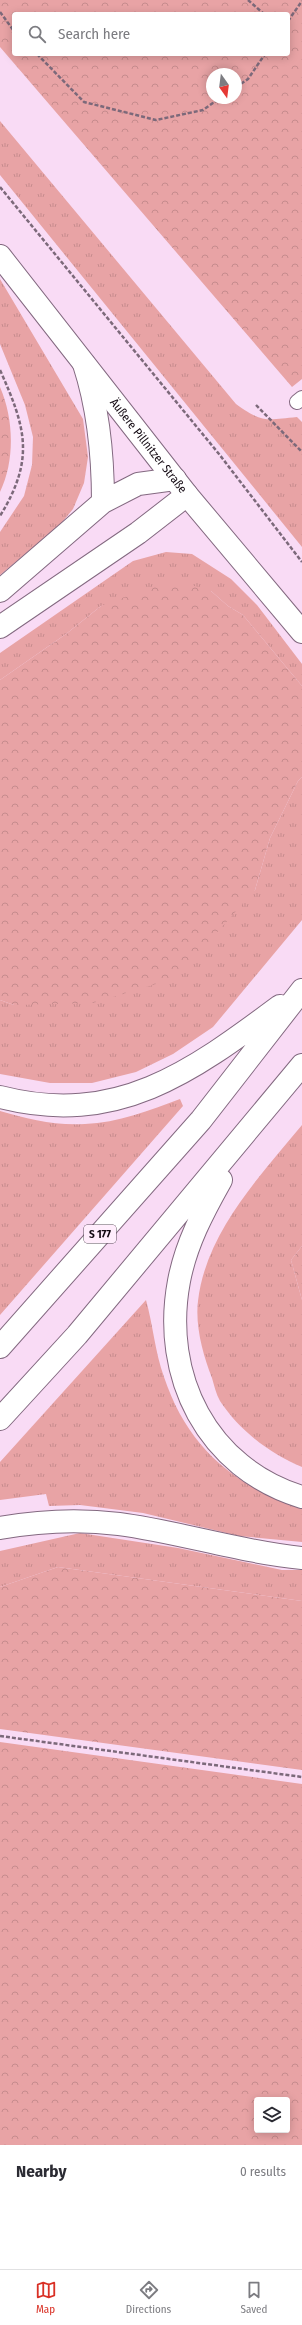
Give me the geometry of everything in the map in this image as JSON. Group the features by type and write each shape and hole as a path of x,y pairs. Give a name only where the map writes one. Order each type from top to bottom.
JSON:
{"main road":[{"name":"Äußere Pillnitzer Straße","path":"0,256 181,487 302,632"},
{"path":"84,364 93,392 100,426 103,502"},
{"path":"0,591 103,502 118,493 138,484 181,487"},
{"path":"0,627 138,533 181,487"},
{"path":"0,1097 23,1103 54,1105 99,1104 135,1095 173,1077 230,1043 302,990"},
{"name":"S 177","path":"0,1347 201,1120 302,990"},
{"path":"0,1419 78,1334 302,1065"},
{"path":"249,1130 203,1211 189,1243 179,1281 176,1314 177,1343 181,1371 192,1401 208,1430 229,1456 251,1475 280,1490 302,1497"},
{"path":"0,1528 43,1522 82,1521 119,1524 273,1555 302,1558"}],"path":[{"path":"248,0 262,12"},
{"path":"290,18 302,1"},
{"path":"0,12 12,28"},
{"path":"39,56 84,102 156,120 203,110 212,104"},
{"path":"242,83 248,79 264,56"},
{"path":"0,187 219,454 302,562"},
{"path":"0,370 16,405 22,439 23,463 14,492 0,516"},
{"path":"256,405 302,452"},
{"path":"0,1736 302,1777"}],"green space":[{"path":"0,0 302,0 302,379 292,387 0,47"},
{"path":"0,121 236,404 252,414 265,419 297,417 302,422 302,547 0,175"},
{"path":"0,279 83,419 88,457 84,483 73,509 59,526 0,575 0,532 24,496 32,465 33,437 25,405 0,344"},
{"path":"0,387 5,399 8,413 11,440 8,467 0,492"},
{"path":"166,552 192,554 231,579 257,605 302,664 302,686 243,615 228,606 211,591 101,606 66,634 0,680 0,653 133,561"},
{"path":"178,581 211,591 228,606 243,615 302,686 302,777 298,781 270,838 255,890 176,978 93,1003 14,1005 0,1000 0,680 66,634 101,606 148,588"},
{"path":"302,777 302,920 213,1027 173,1054 136,1072 92,1083 50,1083 0,1074 0,1000 14,1005 255,890 270,838 298,781"},
{"path":"180,1099 183,1106 0,1315 0,1111 42,1121 63,1124 85,1124 122,1119"},
{"path":"302,1125 302,1246 291,1260 302,1300 302,1467 278,1455 256,1440 236,1422 220,1401 203,1350 197,1311 203,1276 223,1228 237,1206 269,1164"},
{"path":"302,1246 302,1300 291,1260"},
{"path":"146,1300 161,1368 174,1402 186,1423 200,1443 216,1460 234,1475 277,1499 302,1508 302,1542 239,1536 143,1513 80,1505 49,1506 46,1494 0,1500 0,1462"},
{"path":"80,1533 178,1548 282,1570 302,1570 302,1601 58,1567 0,1587 0,1551"},
{"path":"58,1567 302,1601 302,1770 0,1729 0,1587"},
{"path":"0,1742 302,1784 302,2145 0,2145"}]}
